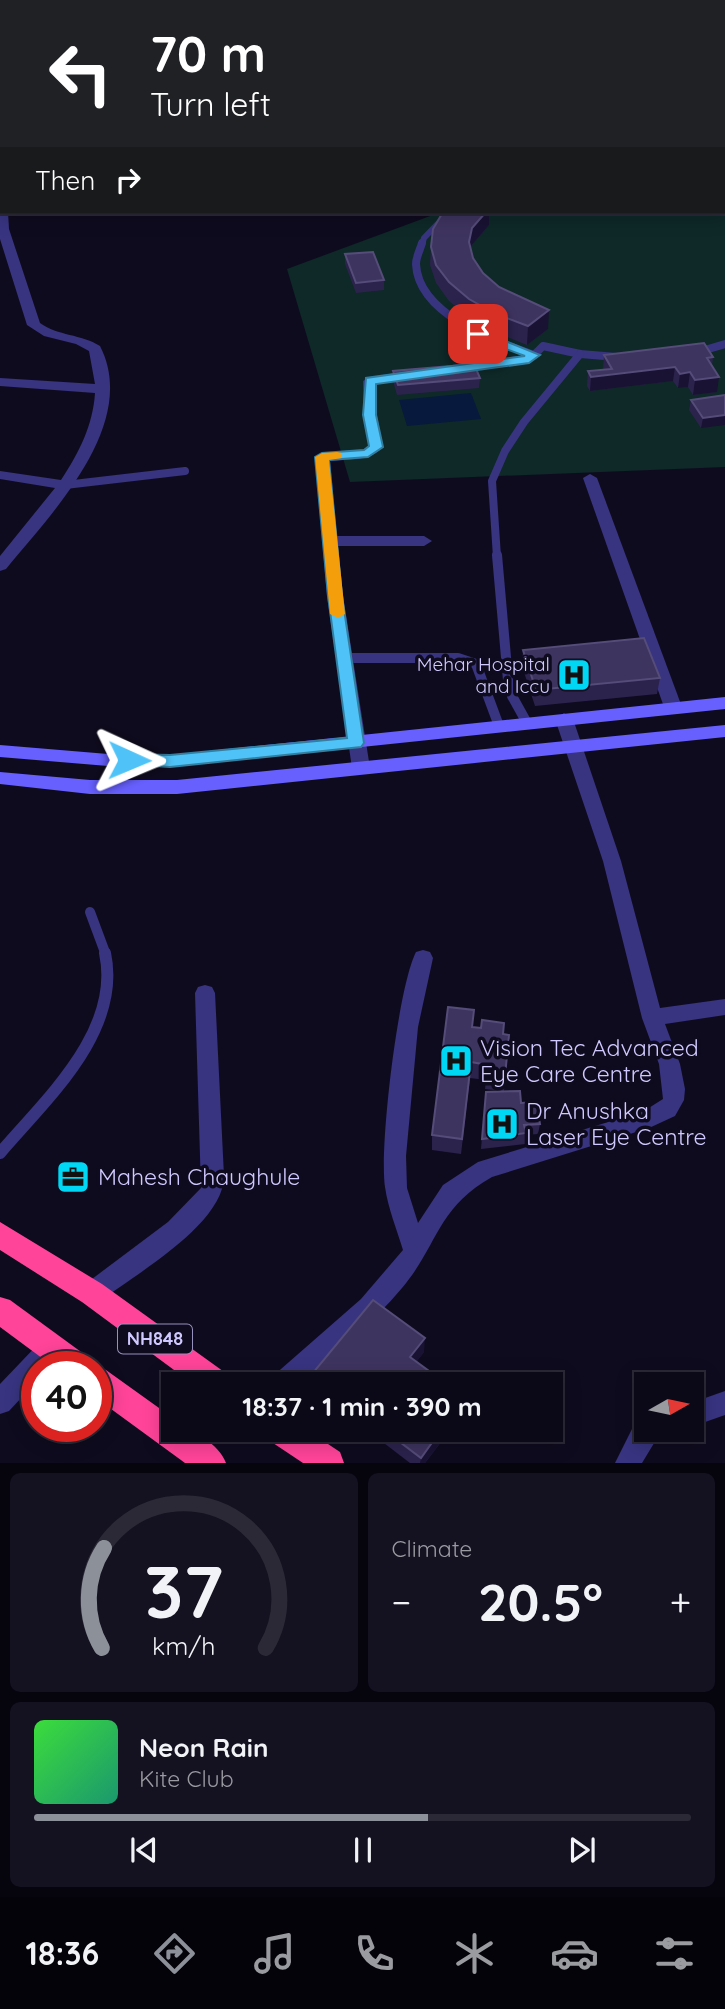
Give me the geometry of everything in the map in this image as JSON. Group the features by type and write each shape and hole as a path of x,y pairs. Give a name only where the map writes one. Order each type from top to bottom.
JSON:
{"highway":[{"name":"NH848","path":"4,1245 92,1293 201,1372"},
{"path":"0,1310 55,1351"},
{"path":"112,1392 211,1463"},
{"path":"298,1442 329,1463"}],"street":[{"path":"0,566 65,485 92,442 98,425 102,389 100,360 95,349 76,340 39,330 34,325 3,229 2,214"},
{"path":"361,768 344,658 322,457 368,453 376,447 370,415 370,381 529,359 534,355"},
{"path":"0,382 102,389"},
{"path":"0,475 65,485"},
{"path":"590,478 673,708"},
{"path":"331,541 424,541"},
{"path":"0,751 108,760 170,761 725,703"},
{"path":"295,1372 396,1279 415,1252 428,1221 447,1194 466,1178 485,1169 649,1119 669,1109 675,1095 673,1074 652,1018 619,886 565,719"},
{"path":"0,778 90,787 177,787 574,744 725,731"},
{"path":"415,1252 396,1188 395,1156 408,1027 423,958"},
{"path":"92,1293 186,1220 202,1206 211,1192 213,1176 205,993"},
{"path":"652,1018 725,1007"},
{"path":"0,1402 51,1348"},
{"path":"704,1411 725,1404"},
{"path":"628,1463 639,1442"}],"lane":[{"path":"446,214 432,225 419,244 415,264 421,285 436,306 461,326 494,342 534,355 543,346 580,354 628,358"},
{"path":"685,354 725,344"},
{"path":"527,723 512,696 508,680 492,481 498,463 536,405 567,375 580,354"},
{"path":"65,485 185,471"},
{"path":"344,658 458,658 476,664 499,726"},
{"path":"0,1153 84,1050 102,1015 108,985 107,960 90,912"}],"green space":[{"path":"436,214 725,214 725,467 350,482 287,269"}],"water":[{"path":"471,393 481,419 407,426 399,400"}],"building":[{"path":"442,214 484,214 472,228 469,242 473,258 483,273 499,287 549,310 528,326 496,314 469,299 449,282 436,265 431,247 433,229"},
{"path":"373,252 384,280 356,283 345,254"},
{"path":"704,343 713,357 707,358 719,377 695,380 690,372 680,374 675,367 591,377 588,371 612,369 604,355"},
{"path":"474,364 480,378 398,385 393,371"},
{"path":"725,395 725,415 703,418 691,400"},
{"path":"644,638 660,678 536,690 523,650"},
{"path":"448,1007 474,1010 472,1027 481,1028 482,1020 504,1023 503,1034 509,1035 505,1076 487,1074 488,1065 471,1062 462,1139 432,1135"},
{"path":"520,1091 521,1103 536,1102 540,1124 524,1125 526,1133 482,1139 486,1092"},
{"path":"373,1300 425,1338 410,1357 428,1372 314,1372"},
{"path":"400,1442 432,1442 421,1458"}],"slow traffic":[{"path":"337,456 322,457 338,614"}],"place":[{"name":"Mehar Hospital and Iccu","path":"574,675"},
{"name":"Vision Tec Advanced Eye Care Centre","path":"456,1061"},
{"name":"Dr Anushka Laser Eye Centre","path":"502,1124"},
{"name":"Mahesh Chaughule","path":"73,1177"}],"route":[{"path":"129,760 170,761 356,743 335,596 322,457 368,453 376,447 370,415 370,381 529,359 534,355 478,334"}]}
